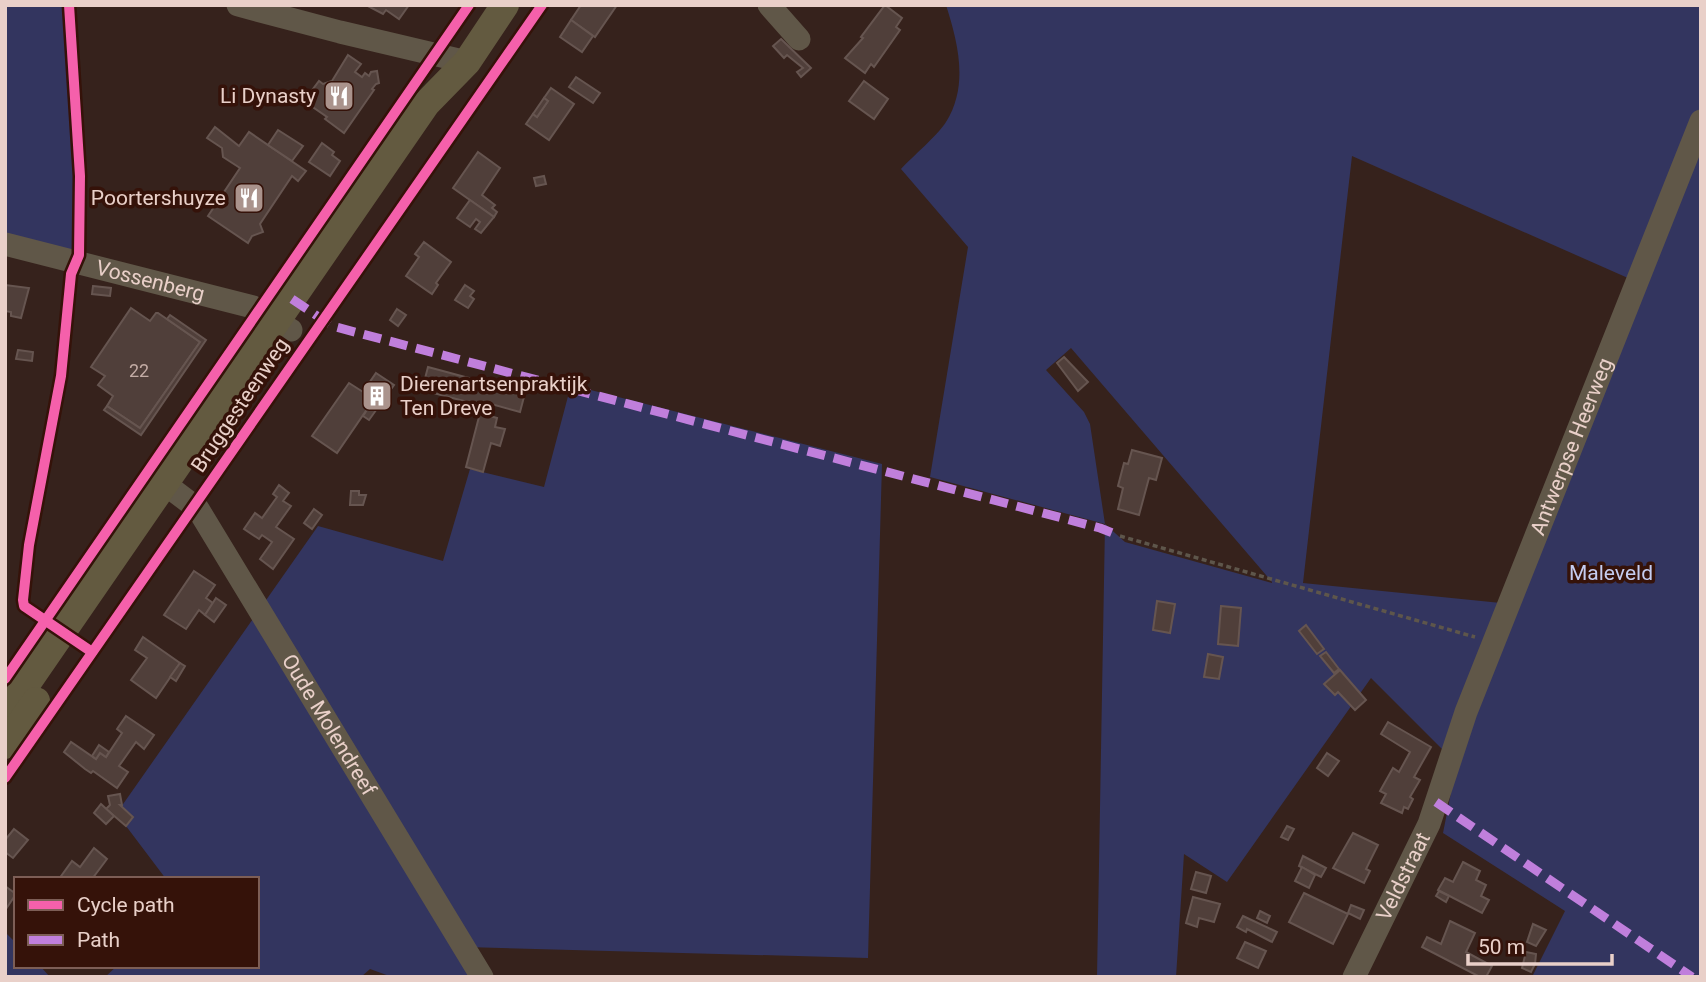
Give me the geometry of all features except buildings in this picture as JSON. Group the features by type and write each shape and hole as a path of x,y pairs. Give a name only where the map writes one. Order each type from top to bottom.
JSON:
{"main road":[{"name":"Bruggesteenweg","path":"5,745 172,489 284,325 459,88 467,62 505,5"},
{"name":"Bruggesteenweg","path":"5,715 172,489"}],"street":[{"path":"238,5 467,62"},
{"path":"769,5 799,39"},
{"name":"Antwerpse Heerweg","path":"1445,774 1466,712 1701,121"},
{"name":"Vossenberg","path":"5,244 253,307 284,325"},
{"name":"Oude Molendreef","path":"172,489 198,509 482,977"},
{"name":"Veldstraat","path":"1354,977 1429,824 1445,774"}],"path":[{"path":"1121,537 1494,642"}],"green space":[{"path":"5,5 66,5 78,176 77,254 5,236"},
{"name":"Maleveld","path":"946,5 1701,5 1701,977 1532,977 1565,911 1443,833 1458,757 1445,752 1371,678 1227,882 1184,854 1176,977 1097,977 1105,524 930,477 968,247 901,169 942,128 953,108 959,64","holes":["1352,156 1637,282 1501,603 1303,583","1071,348 1272,583 1125,542 1105,524 1090,424 1084,412 1046,370"]},
{"path":"571,385 882,464 868,958 466,947 484,977 392,977 370,969 361,977 105,977 115,968 259,968 259,877 164,877 126,826 133,817 121,807 318,526 443,561 470,469 544,487"},
{"path":"5,932 14,941 14,968 42,968 50,977 5,977"}],"marked path":[{"path":"292,299 332,326 1100,528 1120,536"},
{"path":"1436,802 1692,977"}],"cycle path":[{"path":"69,5 80,176 79,255 71,274 61,376 29,545 23,600 24,606 92,652"},
{"path":"5,679 469,5"},
{"path":"5,778 542,5"}],"place":[{"name":"Li Dynasty","path":"339,96"},
{"name":"Poortershuyze","path":"249,198"},
{"name":"Dierenartsenpraktijk Ten Dreve","path":"377,396"}]}
